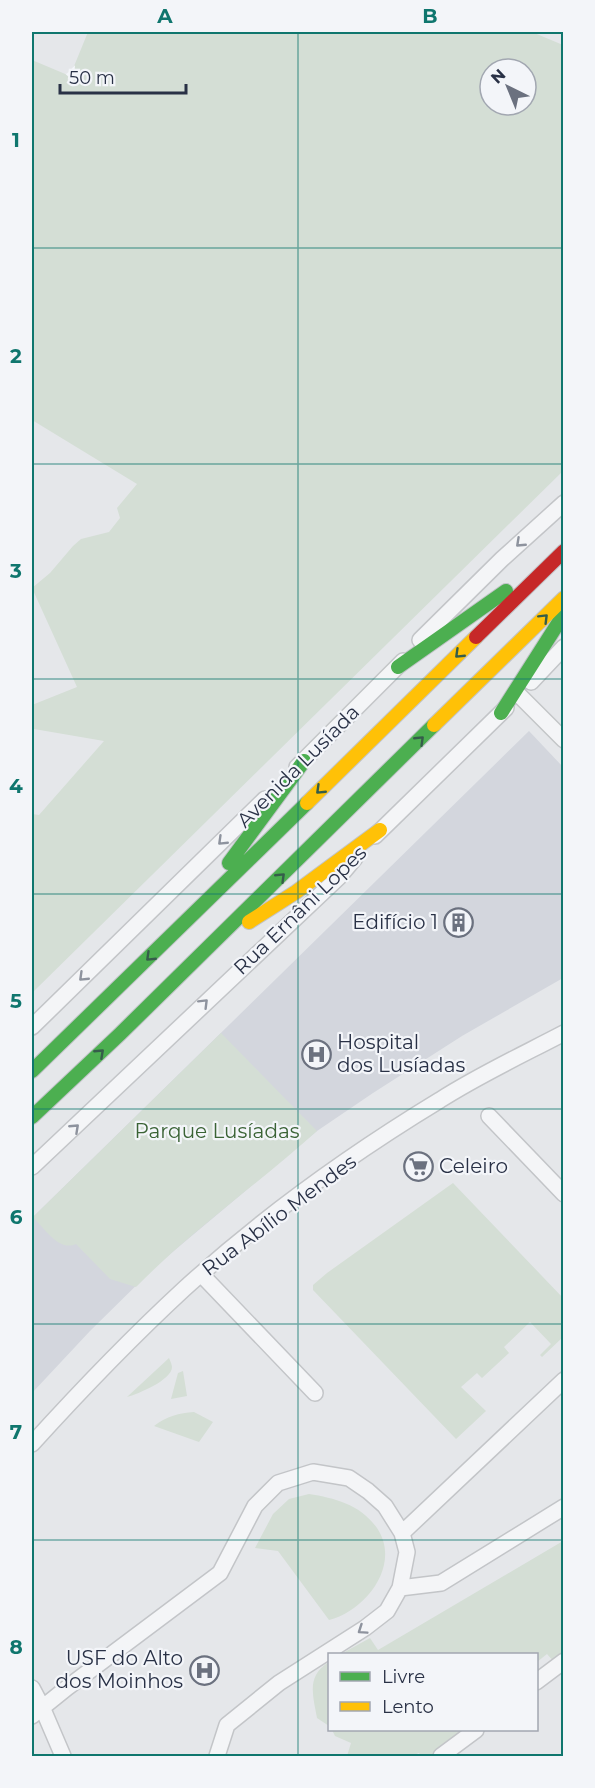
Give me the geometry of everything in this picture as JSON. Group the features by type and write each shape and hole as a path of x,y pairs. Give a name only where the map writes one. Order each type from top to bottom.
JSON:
{"main road":[{"path":"398,667 564,550"},
{"name":"Avenida Lusíada","path":"32,1071 564,550"},
{"path":"32,1117 209,947 564,598"},
{"path":"501,713 564,614"},
{"path":"179,929 304,761"},
{"path":"209,947 296,892 380,831"}],"street":[{"name":"Avenida Lusíada","path":"32,1028 304,761 452,609 564,503"},
{"name":"Rua Ernâni Lopes","path":"32,1167 111,1094 229,978 339,877 380,831 519,695 564,647"},
{"path":"519,695 564,740"},
{"name":"Rua Abílio Mendes","path":"32,1444 131,1339 201,1274 300,1196 382,1138 459,1088 564,1033"},
{"path":"489,1116 564,1194"},
{"path":"201,1274 315,1393"},
{"path":"402,1533 564,1380"},
{"path":"37,1712 220,1573 255,1506 278,1483 313,1472 349,1478 385,1506 402,1533 408,1552 400,1588 387,1611 365,1628 279,1683 227,1725 217,1756"},
{"path":"400,1588 441,1583 564,1507"},
{"path":"538,1681 564,1662"},
{"path":"32,1688 37,1712 63,1756"},
{"path":"441,1756 475,1731"}],"shaded area":[{"name":"Hospital dos Lusíadas","path":"529,731 563,767 563,978 462,1036 317,1131 157,1265 90,1331 32,1393 32,1218"}],"green space":[{"path":"88,32 532,32 563,45 563,471 32,993 32,814 39,815 104,741 34,729 32,705 77,687 32,588 50,573 81,539 109,532 120,518 117,508 137,484 32,420 32,60 70,76"},
{"name":"Parque Lusíadas","path":"221,1033 317,1131 202,1227 136,1287 110,1279 76,1244 70,1246 58,1242 33,1217"},
{"path":"453,1183 564,1299 563,1337 542,1357 540,1355 551,1344 530,1322 504,1347 509,1353 482,1378 477,1373 461,1387 486,1411 456,1439 313,1290 313,1285 327,1273"},
{"path":"169,1358 172,1367 167,1377 154,1386 127,1397"},
{"path":"183,1371 187,1396 171,1399 178,1373"},
{"path":"194,1412 213,1422 199,1442 154,1426 173,1416"},
{"path":"309,1494 338,1500 355,1508 371,1520 384,1542 385,1557 376,1585 355,1607 329,1620 278,1551 255,1548 273,1514 289,1499"},
{"path":"563,1541 563,1656 555,1663 547,1654 538,1661 538,1653 343,1653 370,1638 378,1650"},
{"path":"328,1663 328,1725 317,1718 314,1702 314,1680 322,1667"},
{"path":"332,1731 468,1731 433,1756 421,1756 419,1753 412,1756 347,1756 351,1743 335,1736"}],"traffic: fast":[{"path":"398,667 506,591"},
{"path":"501,713 564,614"},
{"path":"32,1117 120,1034 434,725"},
{"path":"229,863 304,761"},
{"path":"32,1071 307,803"}],"traffic: slow":[{"path":"434,725 564,598"},
{"path":"307,803 476,637"},
{"path":"249,922 296,892 380,830"}],"traffic: jam":[{"path":"476,637 564,551"}],"place":[{"name":"Edifício 1","path":"459,922"},
{"name":"Hospital dos Lusíadas","path":"316,1054"},
{"name":"Celeiro","path":"418,1166"},
{"name":"USF do Alto dos Moinhos","path":"204,1670"}]}
